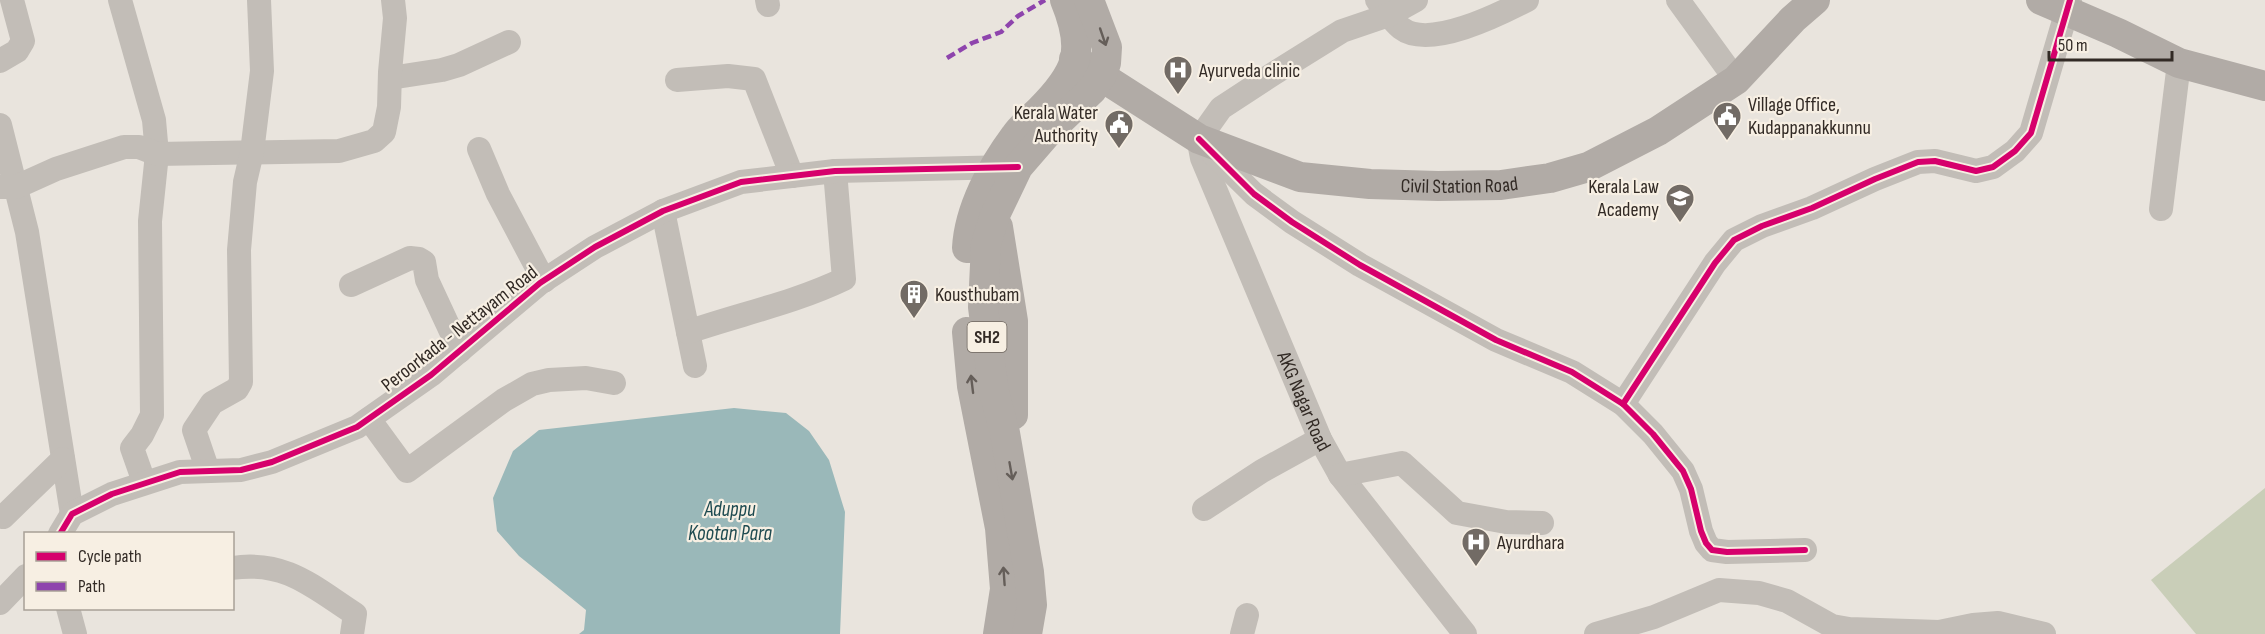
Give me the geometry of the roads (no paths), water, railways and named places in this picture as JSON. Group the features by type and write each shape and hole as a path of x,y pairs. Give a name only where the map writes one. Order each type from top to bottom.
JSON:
{"main road":[{"path":"998,634 1005,590 993,434 972,386 964,297 967,240 978,200 987,179 1007,166 1015,135 1065,83 1074,60 1076,33 1065,0"},
{"name":"SH2","path":"1027,634 1032,605 1029,572 993,434 994,392 983,307 986,244 1007,166 1050,130 1092,90 1101,76 1106,63 1107,47 1089,0"},
{"path":"2041,0 2069,6 2179,63 2265,86"},
{"name":"Civil Station Road","path":"1074,60 1198,139 1300,177 1370,184 1501,185 1550,178 1588,167 1658,131 1736,80 1810,1"}],"street":[{"path":"0,61 17,51 23,41 12,0"},
{"path":"120,0 154,120 158,154 150,221 152,415 142,435 132,448 144,482"},
{"path":"208,471 194,430 212,403 237,390 241,382 240,250 245,182 252,152 262,71 259,0"},
{"path":"8,187 124,147 139,147 158,154 339,151 374,141 384,132 389,106 395,18 393,0"},
{"path":"1416,0 1383,7 1230,102 1221,108 1198,139 1254,194 1292,222 1360,265 1496,340 1572,372 1623,404 1653,434 1683,471 1691,489 1701,531 1712,550 1727,552 1805,550"},
{"path":"1383,7 1402,30 1427,36 1472,25 1527,0"},
{"path":"1678,0 1736,80"},
{"path":"1623,404 1715,263 1734,240 1762,226 1812,208 1918,162 1935,160 1976,171 1993,166 2015,151 2031,133 2069,6"},
{"path":"390,78 459,65 509,42"},
{"path":"2161,209 2179,63"},
{"path":"677,80 728,76 754,79 792,176"},
{"path":"0,125 8,187 27,232 63,459 66,524"},
{"name":"AKG Nagar Road","path":"1198,139 1202,158 1320,439 1340,475 1465,634"},
{"path":"480,149 498,194 544,281"},
{"name":"Peroorkada - Nettayam Road","path":"66,524 112,494 144,482 180,472 241,470 272,462 357,427 431,375 544,281 596,247 663,211 741,182 835,171 1007,166"},
{"path":"688,332 736,315 812,294 844,279 835,171"},
{"path":"663,211 695,366"},
{"path":"351,285 410,258 424,262 426,280 460,351"},
{"path":"369,419 407,471 504,400 532,384 549,380 586,378 614,383"},
{"path":"1204,509 1262,471 1320,439"},
{"path":"3,517 63,459"},
{"path":"1340,475 1402,462 1457,513 1506,522 1542,524"},
{"path":"234,568 250,565 291,573 355,614 352,634"},
{"path":"0,603 24,578"},
{"path":"1596,634 1654,617 1719,590 1759,593 1787,601 1832,626 1848,631 1939,632 1998,622 2044,634"},
{"path":"68,610 75,634"}],"water":[{"name":"Aduppu Kootan Para","path":"734,408 786,413 809,431 829,460 845,512 840,634 579,634 584,630 586,610 519,556 497,531 493,498 513,451 539,430"}],"place":[{"name":"Ayurveda clinic","path":"1178,96"},
{"name":"Village Office, Kudappanakkunnu","path":"1727,142"},
{"name":"Kerala Water Authority","path":"1119,150"},
{"name":"Kerala Law Academy","path":"1680,224"},
{"name":"Kousthubam","path":"914,320"},
{"name":"Ayurdhara","path":"1476,568"}]}
